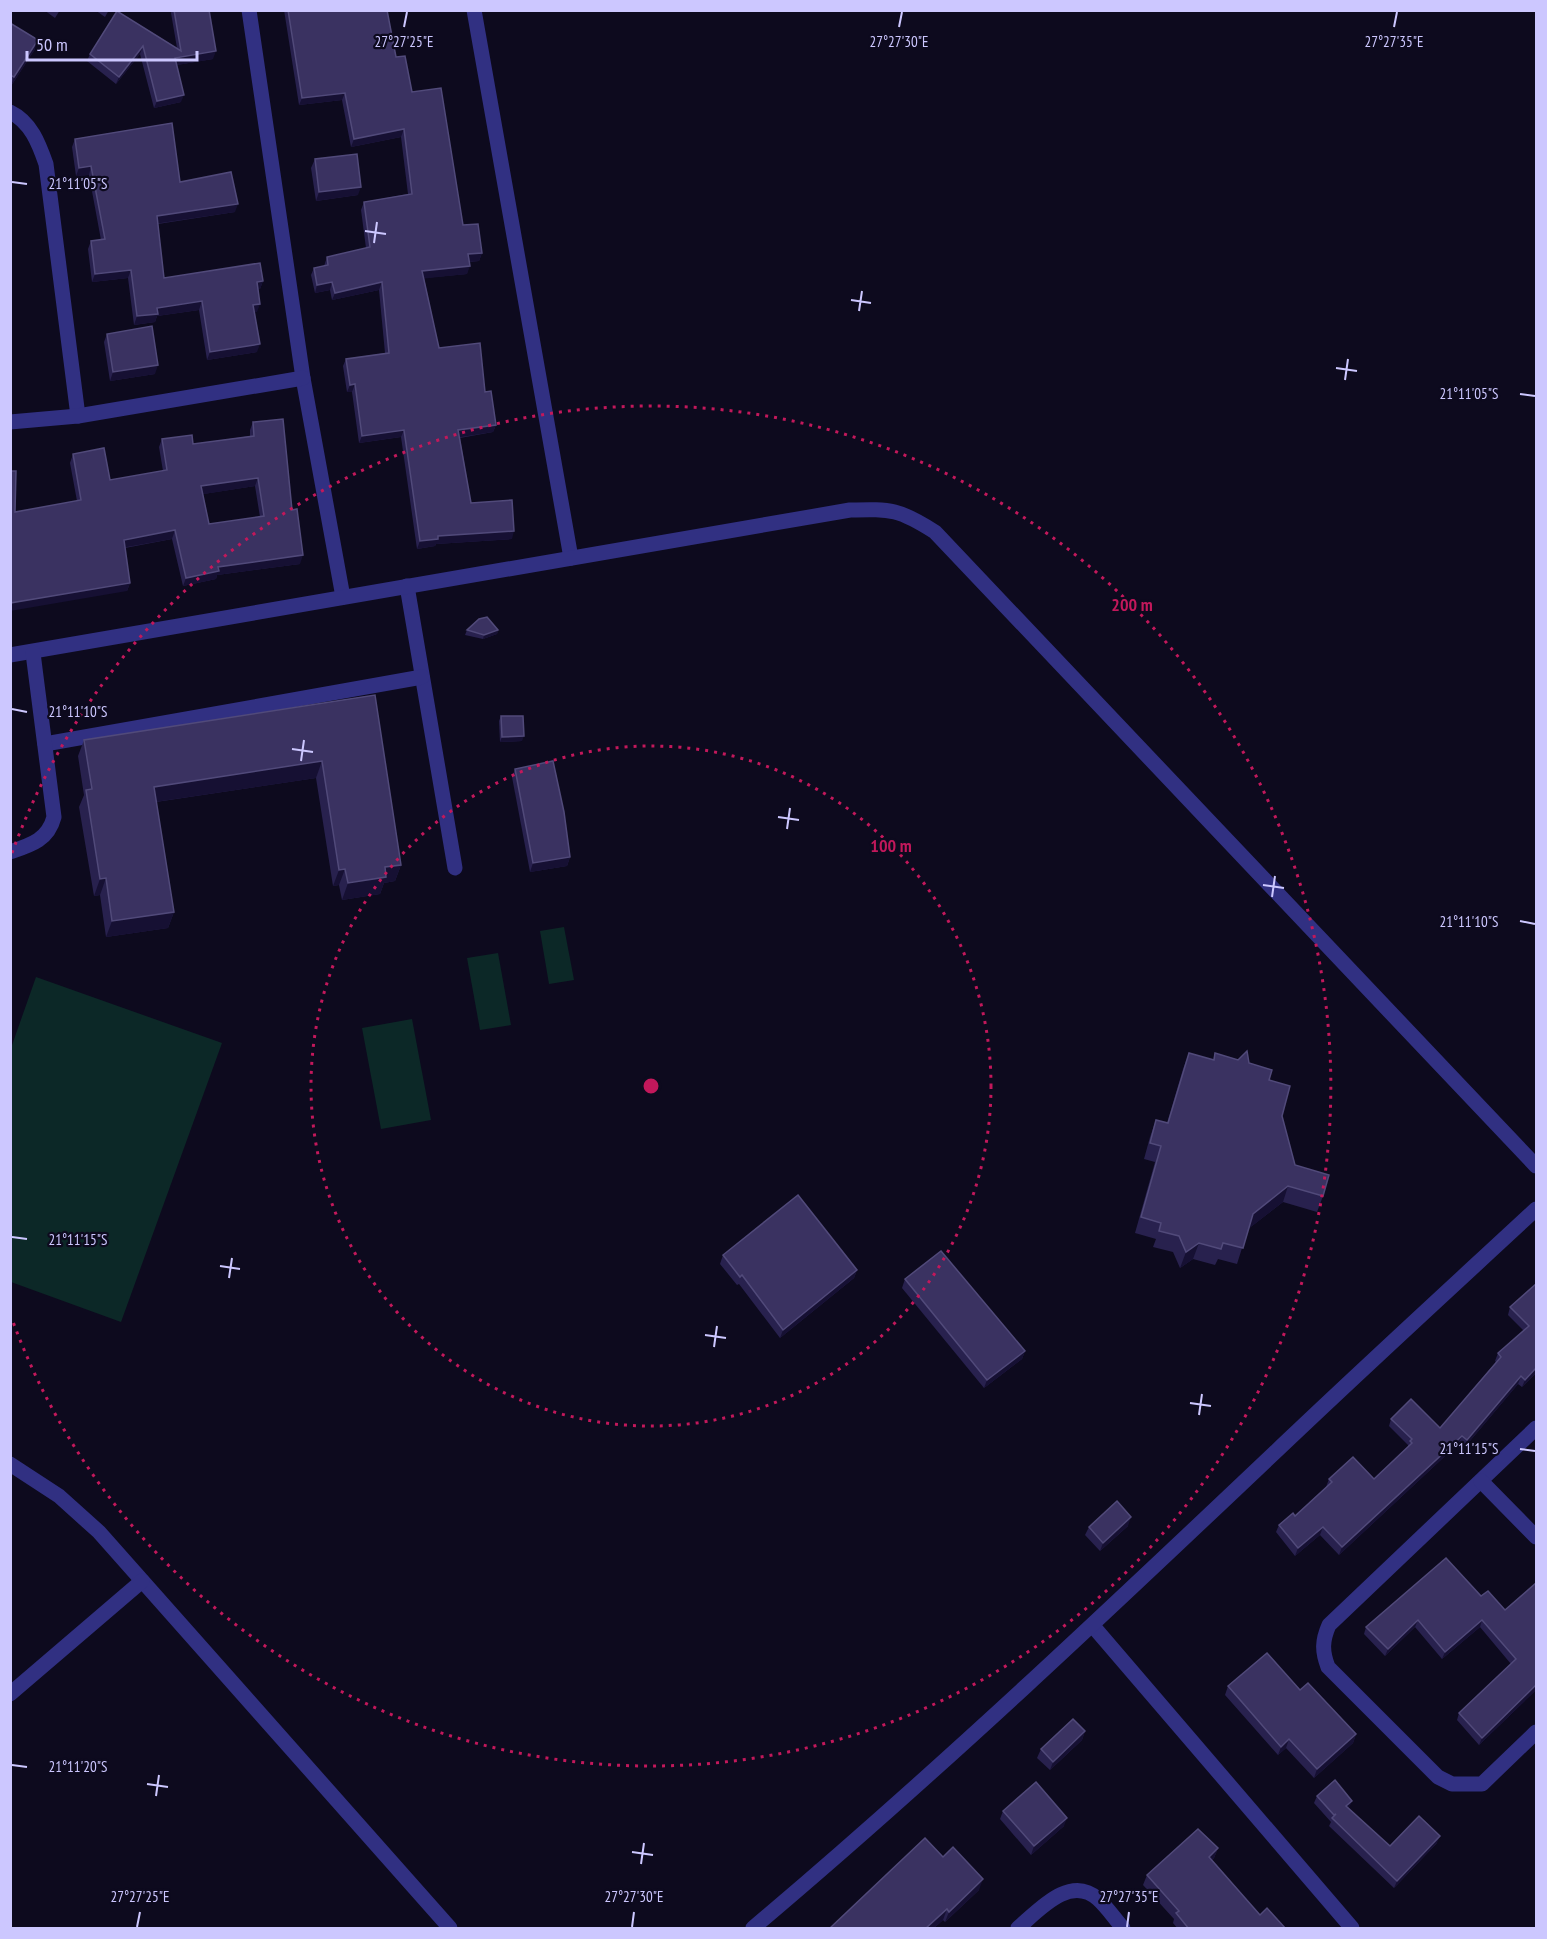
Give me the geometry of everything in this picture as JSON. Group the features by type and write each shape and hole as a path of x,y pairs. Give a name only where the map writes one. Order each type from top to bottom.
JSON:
{"street":[{"path":"249,10 303,378 343,597"},
{"path":"474,10 571,558"},
{"path":"10,112 20,117 38,140 46,164 78,416"},
{"path":"10,423 78,416 303,378"},
{"path":"10,655 33,653 850,510 882,509 907,514 934,532 1536,1166"},
{"path":"407,586 455,868"},
{"path":"10,852 35,844 51,826 54,817 33,653"},
{"path":"45,744 422,677"},
{"path":"753,1929 842,1853 1093,1626 1291,1436 1536,1209"},
{"path":"1536,1428 1329,1625 1324,1637 1323,1653 1329,1667 1345,1684 1438,1777 1452,1784 1482,1784 1536,1732"},
{"path":"10,1464 59,1496 83,1518 142,1581 450,1929"},
{"path":"1481,1481 1536,1538"},
{"path":"10,1695 142,1581"},
{"path":"1093,1626 1352,1929"},
{"path":"1018,1929 1048,1902 1073,1890 1085,1891 1098,1899 1123,1929"}],"green space":[{"path":"564,927 574,980 549,984 540,931"},
{"path":"498,953 511,1025 480,1030 467,958"},
{"path":"36,977 222,1043 121,1322 11,1282 11,1048"},
{"path":"412,1019 431,1120 381,1129 362,1028"}],"building":[{"path":"174,10 209,10 216,51 175,58 184,95 157,101 143,46 119,77 90,54 117,11 181,51"},
{"path":"288,10 387,10 396,57 405,56 412,92 441,88 463,225 478,224 482,253 468,254 470,266 422,271 439,348 480,343 485,392 491,391 496,425 458,430 471,503 512,500 514,531 438,536 438,539 420,541 404,430 362,436 355,384 350,385 346,359 389,353 382,282 335,293 332,282 317,285 314,268 328,265 327,257 370,247 364,202 412,194 404,129 354,139 345,93 302,98"},
{"path":"10,23 38,40 14,77 10,75"},
{"path":"172,123 180,182 231,172 238,204 157,216 164,278 260,263 263,281 257,282 260,304 253,305 260,344 210,352 202,301 157,308 158,314 137,316 131,270 95,274 91,241 105,239 91,166 79,168 75,139"},
{"path":"357,154 361,187 319,192 315,159"},
{"path":"152,326 158,365 113,372 107,334"},
{"path":"283,419 292,510 297,509 303,555 218,567 219,571 186,578 175,530 124,540 130,583 10,603 10,471 16,471 15,512 81,500 73,454 104,448 110,480 167,470 162,439 192,435 193,444 254,436 253,422","holes":["258,478 264,516 209,524 201,486"]},
{"path":"487,617 498,630 484,635 467,630 479,619"},
{"path":"375,695 401,865 385,867 386,877 348,883 345,869 339,870 322,761 154,787 174,912 112,921 106,878 100,879 86,790 92,789 84,740"},
{"path":"501,716 523,716 524,736 502,737"},
{"path":"553,761 564,812 570,857 533,863 515,769"},
{"path":"1247,1051 1249,1063 1272,1070 1269,1080 1290,1086 1282,1116 1295,1165 1329,1175 1323,1196 1288,1186 1253,1214 1243,1248 1223,1243 1221,1249 1199,1243 1186,1252 1179,1236 1159,1231 1161,1223 1141,1217 1161,1146 1150,1143 1156,1120 1168,1123 1189,1053 1214,1060 1215,1053 1238,1060"},
{"path":"798,1195 857,1270 783,1330 742,1275 740,1277 723,1255"},
{"path":"941,1251 1025,1351 987,1380 905,1279"},
{"path":"1536,1284 1536,1368 1525,1380 1521,1376 1467,1440 1462,1436 1342,1547 1323,1527 1298,1548 1279,1525 1293,1513 1295,1516 1332,1482 1329,1479 1353,1457 1374,1479 1412,1443 1410,1441 1412,1439 1391,1419 1411,1399 1440,1428 1501,1357 1498,1353 1529,1326 1510,1307"},
{"path":"1117,1501 1131,1517 1103,1543 1089,1527"},
{"path":"1446,1558 1481,1596 1488,1591 1505,1610 1536,1583 1536,1685 1482,1738 1459,1713 1516,1659 1482,1620 1445,1652 1418,1620 1388,1649 1366,1627"},
{"path":"1267,1653 1300,1690 1308,1683 1356,1734 1317,1769 1289,1739 1281,1747 1228,1686"},
{"path":"1073,1719 1085,1731 1053,1762 1041,1749"},
{"path":"1335,1780 1352,1801 1346,1806 1390,1846 1419,1816 1440,1836 1397,1881 1332,1818 1336,1814 1334,1815 1317,1796"},
{"path":"1036,1782 1067,1818 1034,1846 1003,1811"},
{"path":"1198,1829 1218,1848 1209,1857 1260,1915 1267,1908 1286,1929 1189,1929 1176,1913 1179,1911 1147,1875"},
{"path":"925,1838 943,1857 953,1847 983,1879 949,1912 947,1909 925,1929 829,1929"}]}
